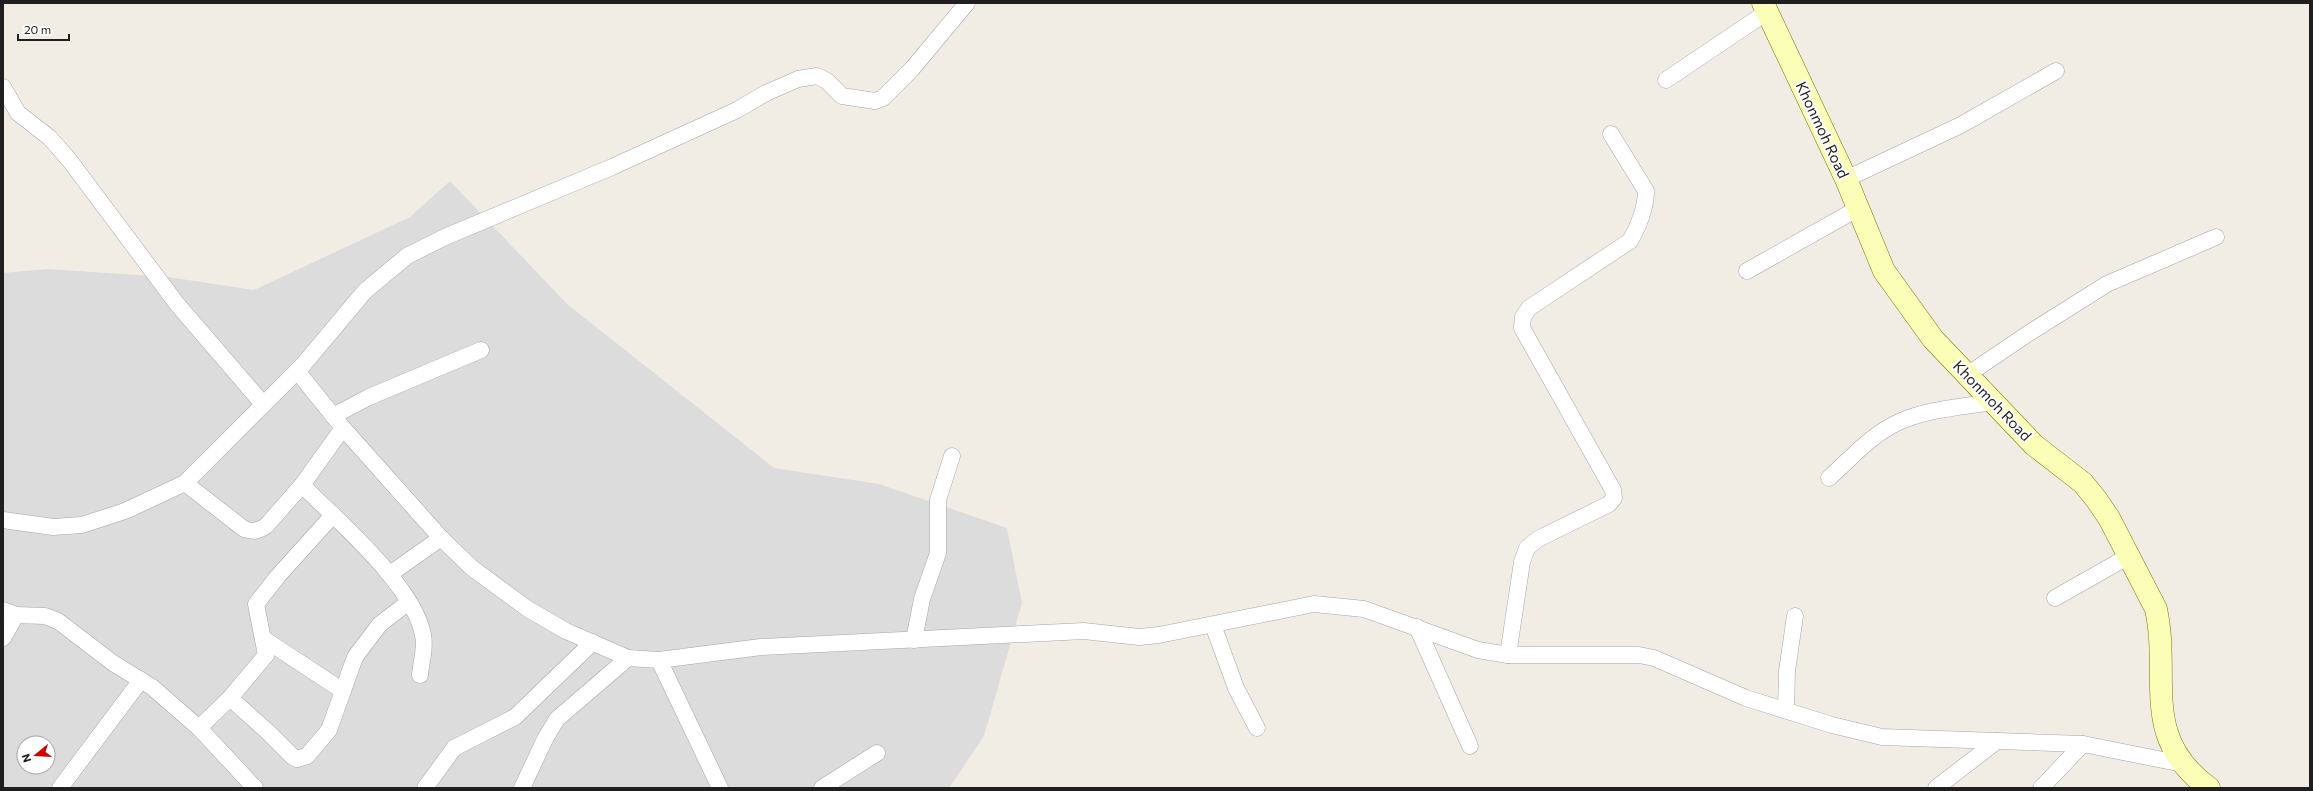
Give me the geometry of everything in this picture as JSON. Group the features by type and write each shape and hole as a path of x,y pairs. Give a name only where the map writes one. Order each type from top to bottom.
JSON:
{"main road":[{"name":"Khonmoh Road","path":"1765,7 1846,179 1857,209 1884,271 1933,339 2034,445 2083,483 2109,518 2156,609 2159,625 2161,705 2163,722 2169,740 2183,764 2209,788"}],"street":[{"path":"3,520 53,527 82,525 125,511 185,483 297,371 365,291 407,256 445,236 612,167 737,110 766,93 798,79 817,76 822,78 839,94 845,97 875,101 883,98 912,68 967,3"},
{"path":"1666,80 1765,7"},
{"path":"1846,179 1961,125 2056,71"},
{"path":"3,87 18,113 50,138 70,161 177,304 263,404"},
{"path":"1508,655 1522,562 1527,548 1538,539 1609,504 1614,498 1613,490 1522,328 1521,322 1529,308 1630,240 1634,234 1646,191 1611,134"},
{"path":"1747,271 1857,209"},
{"path":"1967,375 2100,288 2216,237"},
{"path":"185,483 244,529 251,531 260,530 266,526 302,485 338,422 369,397 481,350"},
{"path":"297,371 338,422 440,538 472,568 528,609 566,631 628,658 659,660 761,647 1084,631 1139,637 1213,625 1314,604 1364,609 1478,650 1508,655 1647,656 1675,666 1746,698 1858,732 1882,737 2083,744 2183,764"},
{"path":"1829,478 1872,439 1898,422 1927,414 1992,402"},
{"path":"914,640 922,599 938,552 940,540 938,500 952,456"},
{"path":"302,485 390,574 408,602 423,633 424,645 420,675"},
{"path":"199,728 230,698 264,659 267,650 256,609 258,600 333,515"},
{"path":"390,574 440,538"},
{"path":"2055,598 2129,556"},
{"path":"230,698 297,759 307,756 329,730 355,657 373,632 388,617 408,602"},
{"path":"3,638 10,612 45,616 58,621 113,663 141,680 199,728 255,788"},
{"path":"1786,710 1787,671 1795,616"},
{"path":"1213,625 1234,683 1257,728"},
{"path":"1417,627 1470,746"},
{"path":"264,639 343,691"},
{"path":"425,788 454,748 515,717 593,642"},
{"path":"522,788 545,739 557,719 628,658"},
{"path":"659,660 720,788"},
{"path":"60,788 110,719 141,680"},
{"path":"1936,788 1997,741"},
{"path":"2041,788 2083,744"},
{"path":"822,788 877,753"}],"shaded area":[{"path":"450,181 567,304 774,468 879,484 1007,528 1022,603 984,736 949,788 3,788 3,273 47,269 168,277 254,290 410,217"}]}
